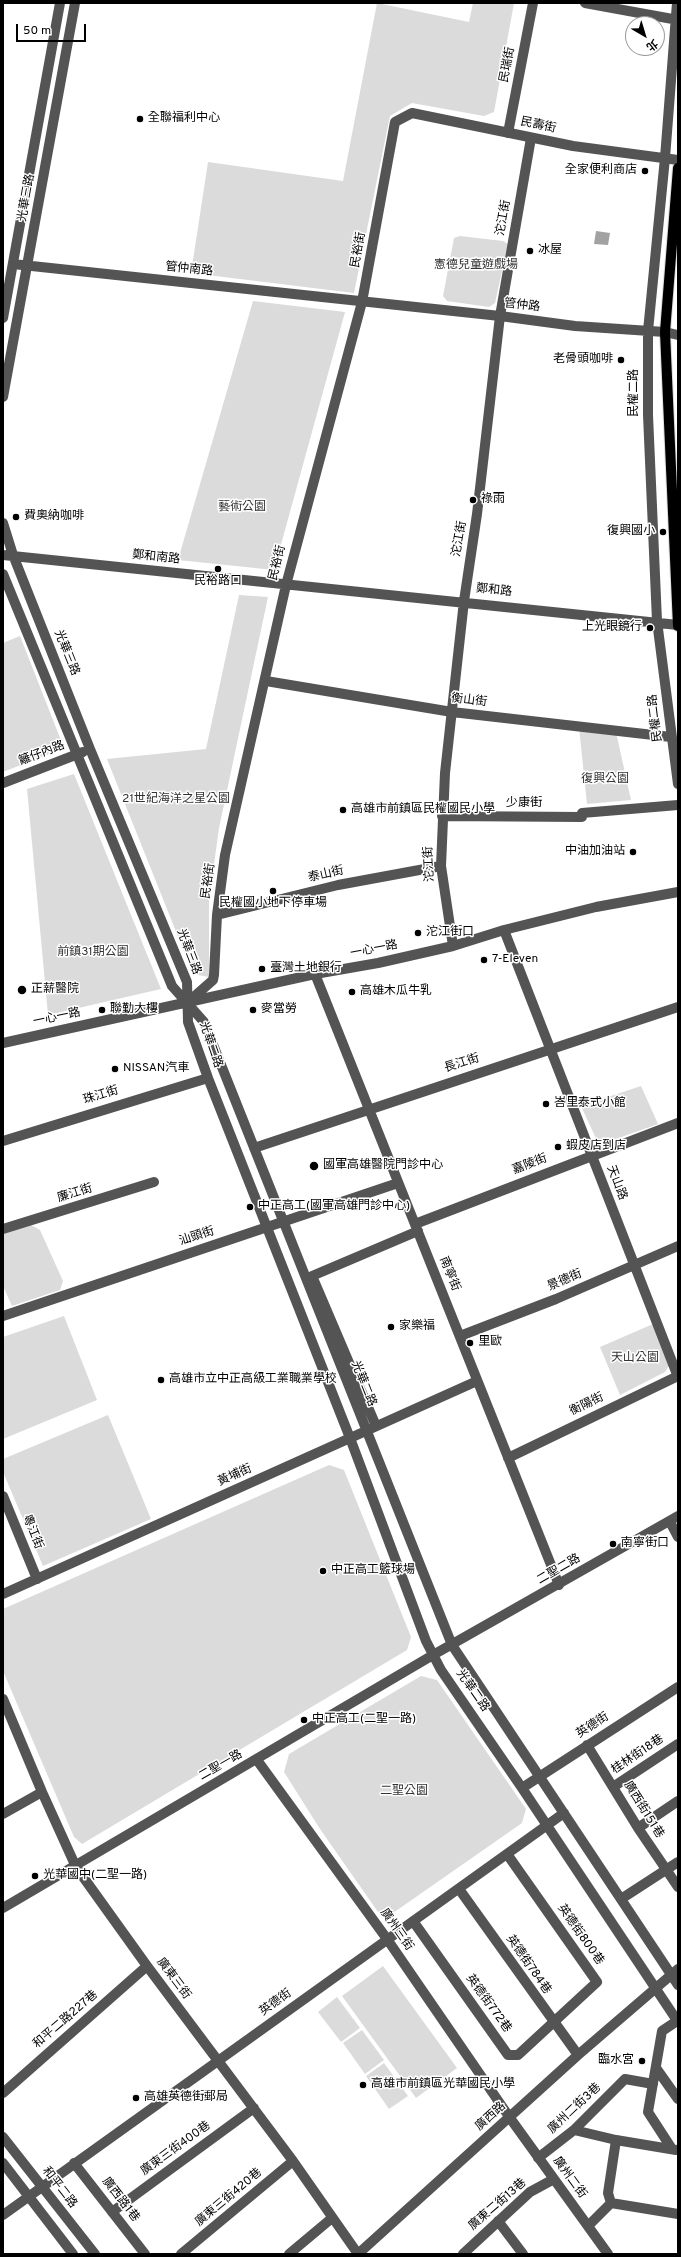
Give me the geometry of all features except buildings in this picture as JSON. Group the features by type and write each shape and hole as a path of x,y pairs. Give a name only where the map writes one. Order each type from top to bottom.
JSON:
{"main road":[{"path":"678,168 665,332 678,625"}],"street":[{"name":"光華三路","path":"3,318 60,3"},
{"name":"光華三路","path":"3,397 75,3"},
{"name":"民瑞街","path":"508,133 533,3"},
{"path":"585,3 677,20"},
{"name":"民權二路","path":"677,3 677,20 665,158 648,330 648,415 657,621 678,784"},
{"name":"民壽街","path":"395,122 412,113 531,138 678,160"},
{"name":"民裕街","path":"187,1003 214,978 217,915 225,856 266,681 286,585 362,302 395,122"},
{"name":"沱江街","path":"453,946 441,866 442,816 452,712 464,601 477,514 500,316 531,138"},
{"name":"管仲南路","path":"13,264 362,302"},
{"name":"管仲路","path":"362,302 500,316 575,326 648,330 678,335"},
{"name":"光華三路","path":"3,523 8,555 187,982 187,1003"},
{"name":"鄭和南路","path":"8,555 306,588"},
{"path":"3,574 172,986 187,1003"},
{"name":"鄭和路","path":"306,588 464,601 657,621 678,625"},
{"name":"衡山街","path":"266,681 452,712 671,737"},
{"name":"籬仔內路","path":"3,783 90,750"},
{"name":"少康街","path":"442,816 582,815 678,805"},
{"name":"泰山街","path":"217,915 338,885 441,866"},
{"name":"一心一路","path":"3,1043 315,974 378,963 453,946 504,930 596,907 678,892"},
{"name":"天山路","path":"504,930 678,1377"},
{"name":"南寧街","path":"315,974 559,1585"},
{"name":"光華二路","path":"187,1003 188,1022 208,1078 312,1340 433,1655 441,1670 547,1825 677,2021"},
{"name":"光華二路","path":"187,1003 204,1022 254,1148 287,1221 329,1333 372,1428 452,1645 621,1899 675,1972 678,1985"},
{"name":"長江街","path":"254,1148 368,1108 678,1007"},
{"name":"珠江街","path":"3,1141 208,1078"},
{"name":"嘉陵街","path":"312,1276 416,1228 592,1156 678,1123"},
{"name":"廉江街","path":"3,1229 154,1182"},
{"name":"汕頭街","path":"3,1316 398,1183"},
{"path":"287,1221 312,1276 372,1428"},
{"name":"景德街","path":"460,1336 556,1299 678,1246"},
{"path":"312,1340 329,1333"},
{"name":"衡陽街","path":"508,1458 678,1377"},
{"name":"黃埔街","path":"3,1594 478,1381"},
{"name":"粵江街","path":"3,1496 37,1579"},
{"path":"674,1519 678,1537"},
{"name":"二聖二路","path":"452,1645 674,1519"},
{"name":"二聖一路","path":"3,1908 76,1867 452,1645"},
{"name":"英德街","path":"522,1788 678,1687"},
{"name":"廣東三街","path":"3,1699 42,1792 76,1867 147,1966 293,2161 358,2254"},
{"name":"桂林街18巷","path":"613,1787 678,1744"},
{"name":"廣西街151巷","path":"587,1745 638,1828 678,1887"},
{"name":"廣州三街","path":"257,1760 387,1939 510,2118"},
{"path":"3,1814 42,1792"},
{"path":"638,1828 678,1801"},
{"name":"英德街","path":"3,2215 564,1813"},
{"name":"英德街800巷","path":"507,1854 597,1982 553,2022"},
{"path":"621,1899 678,1862"},
{"name":"英德街784巷","path":"458,1888 578,2056"},
{"name":"英德街772巷","path":"413,1921 508,2055 518,2055 553,2022"},
{"name":"和平二路227巷","path":"3,2093 147,1966"},
{"name":"廣西路","path":"358,2254 578,2056 675,1972"},
{"path":"675,2149 648,2112 662,2031 677,2021"},
{"path":"656,2068 678,2099"},
{"name":"廣州二街3巷","path":"538,2158 574,2130 625,2079 653,2084"},
{"name":"廣東三街400巷","path":"112,2212 254,2108"},
{"name":"廣州二街","path":"510,2118 608,2254"},
{"path":"574,2130 616,2140 675,2149"},
{"name":"和平二路","path":"3,2137 95,2254"},
{"path":"611,2203 608,2193 616,2140"},
{"name":"廣東三街420巷","path":"181,2254 293,2161"},
{"path":"3,2163 73,2254"},
{"name":"廣西路1巷","path":"74,2164 145,2254"},
{"name":"廣東二街13巷","path":"463,2254 530,2192 554,2179"},
{"path":"611,2203 678,2214"},
{"path":"588,2226 611,2203"},
{"path":"289,2254 332,2218"},
{"path":"498,2221 523,2254"}],"green space":[{"path":"377,3 469,22 473,3 514,3 494,112 484,116 412,103 390,116 354,293 191,273 208,162 343,181"},
{"name":"憲德兒童遊戲場","path":"460,236 503,241 508,244 495,303 489,307 447,301 443,296 454,238"},
{"name":"藝術公園","path":"253,301 345,312 274,570 178,560"},
{"name":"21世紀海洋之星公園","path":"239,595 268,597 219,828 209,901 209,977 193,974 107,759 206,749"},
{"path":"20,636 64,748 3,772 3,643"},
{"name":"復興公園","path":"579,727 616,732 631,800 587,804"},
{"name":"前鎮31期公園","path":"74,774 161,989 48,1015 27,789"},
{"path":"641,1086 658,1124 599,1145 581,1106"},
{"path":"31,1225 40,1230 63,1281 60,1290 12,1306 3,1286 3,1234"},
{"path":"64,1316 97,1400 3,1439 3,1337"},
{"name":"天山公園","path":"653,1324 670,1364 665,1372 620,1395 600,1347"},
{"path":"108,1415 151,1519 43,1566 3,1472 3,1459"},
{"path":"329,1465 344,1470 411,1637 407,1650 82,1844 74,1837 3,1671 3,1609"},
{"name":"二聖公園","path":"421,1676 437,1680 526,1809 522,1823 393,1913 378,1912 320,1829 284,1772 289,1754"},
{"path":"383,1966 457,2068 416,2098 342,1996"},
{"path":"337,1997 360,2028 341,2042 318,2012"},
{"path":"362,2030 384,2060 365,2074 343,2043"},
{"path":"384,2063 408,2096 389,2109 366,2076"}],"shaded area":[{"path":"596,231 610,233 608,245 594,244"}],"place":[{"name":"全聯福利中心","path":"140,119"},
{"name":"全家便利商店","path":"645,171"},
{"name":"冰屋","path":"530,251"},
{"name":"老骨頭咖啡","path":"621,360"},
{"name":"祿雨","path":"473,500"},
{"name":"費奧納咖啡","path":"16,517"},
{"name":"復興國小","path":"663,532"},
{"name":"民裕路口","path":"218,569"},
{"name":"上光眼鏡行","path":"650,628"},
{"name":"高雄市前鎮區民權國民小學","path":"343,810"},
{"name":"中油加油站","path":"633,852"},
{"name":"民權國小地下停車場","path":"273,891"},
{"name":"沱江街口","path":"418,933"},
{"name":"7-Eleven","path":"484,960"},
{"name":"臺灣土地銀行","path":"262,969"},
{"name":"正薪醫院","path":"22,990"},
{"name":"高雄木瓜牛乳","path":"352,992"},
{"name":"聯勤大樓","path":"102,1010"},
{"name":"麥當勞","path":"253,1010"},
{"name":"NISSAN汽車","path":"115,1069"},
{"name":"峇里泰式小館","path":"546,1104"},
{"name":"蝦皮店到店","path":"558,1147"},
{"name":"國軍高雄醫院門診中心","path":"314,1166"},
{"name":"中正高工(國軍高雄門診中心)","path":"250,1207"},
{"name":"家樂福","path":"391,1327"},
{"name":"里歐","path":"470,1343"},
{"name":"高雄市立中正高級工業職業學校","path":"161,1380"},
{"name":"南寧街口","path":"613,1544"},
{"name":"中正高工籃球場","path":"323,1571"},
{"name":"中正高工(二聖一路)","path":"304,1720"},
{"name":"光華國中(二聖一路)","path":"35,1876"},
{"name":"臨水宮","path":"642,2061"},
{"name":"高雄市前鎮區光華國民小學","path":"363,2085"},
{"name":"高雄英德街郵局","path":"136,2098"}]}
